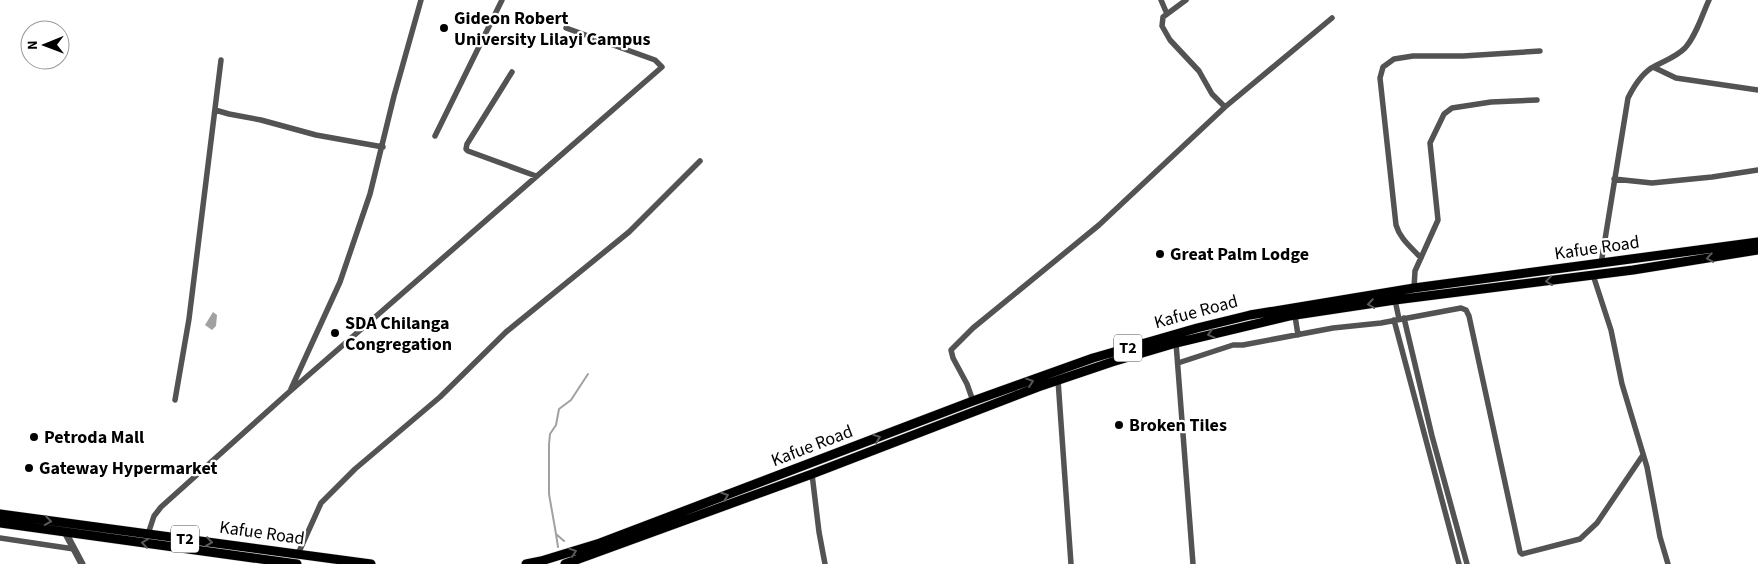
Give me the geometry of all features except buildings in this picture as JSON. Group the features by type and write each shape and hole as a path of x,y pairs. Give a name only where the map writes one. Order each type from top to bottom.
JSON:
{"highway":[{"name":"Kafue Road","path":"526,564 600,543 973,401 1093,358 1197,328 1250,315 1414,288 1758,242"},
{"name":"Kafue Road","path":"565,564 812,474 1058,380 1176,343 1295,316 1395,300 1593,275 1758,250"},
{"name":"Kafue Road","path":"0,514 371,564"},
{"name":"Kafue Road","path":"0,523 298,564"}],"street":[{"path":"288,393 340,282 370,194 394,96 421,0"},
{"path":"435,136 502,0"},
{"path":"1161,0 1167,14"},
{"path":"1186,0 1162,20 1165,32 1199,72 1212,94 1225,107"},
{"path":"1601,264 1628,98 1638,81 1653,67 1675,57 1686,47 1710,0"},
{"path":"973,401 967,384 952,358 951,350 973,328 1099,225 1225,107 1332,18"},
{"path":"148,534 152,521 161,507 288,393 662,67 655,60 566,28"},
{"path":"1421,258 1398,233 1396,225 1382,104 1380,78 1383,67 1394,59 1413,56 1463,56 1540,51"},
{"path":"175,400 189,319 221,60"},
{"path":"1653,67 1676,78 1758,90"},
{"path":"512,72 467,144 466,149 536,176"},
{"path":"1414,288 1415,271 1438,220 1430,142 1444,114 1452,108 1491,102 1538,100"},
{"path":"215,110 316,135 383,147"},
{"path":"298,554 321,503 355,469 440,397 506,332 629,232 700,161"},
{"path":"1614,179 1652,184 1758,170"},
{"path":"1593,275 1611,330 1622,384 1643,455 1660,537 1668,564"},
{"path":"1395,300 1459,564"},
{"path":"1178,363 1233,345 1333,328 1368,326 1461,308 1466,310 1520,552 1522,554 1580,539 1589,532 1597,524 1643,455"},
{"path":"1295,316 1298,335"},
{"path":"1399,319 1467,564"},
{"path":"1176,343 1193,564"},
{"path":"1058,380 1071,564"},
{"path":"812,474 825,564"},
{"path":"64,532 82,564"},
{"path":"74,549 77,539 87,535"},
{"path":"0,538 74,549"}],"shaded area":[{"path":"213,312 217,315 216,326 212,330 205,325"}],"waterway":[{"path":"564,541 556,534 549,494 550,434 556,425 559,409 571,400 588,374"},
{"path":"556,534 558,547"}],"place":[{"name":"Gideon Robert University Lilayi Campus","path":"444,28"},
{"name":"Great Palm Lodge","path":"1160,254"},
{"name":"SDA Chilanga Congregation","path":"335,333"},
{"name":"Broken Tiles","path":"1119,425"},
{"name":"Petroda Mall","path":"34,437"},
{"name":"Gateway Hypermarket","path":"29,468"}]}
